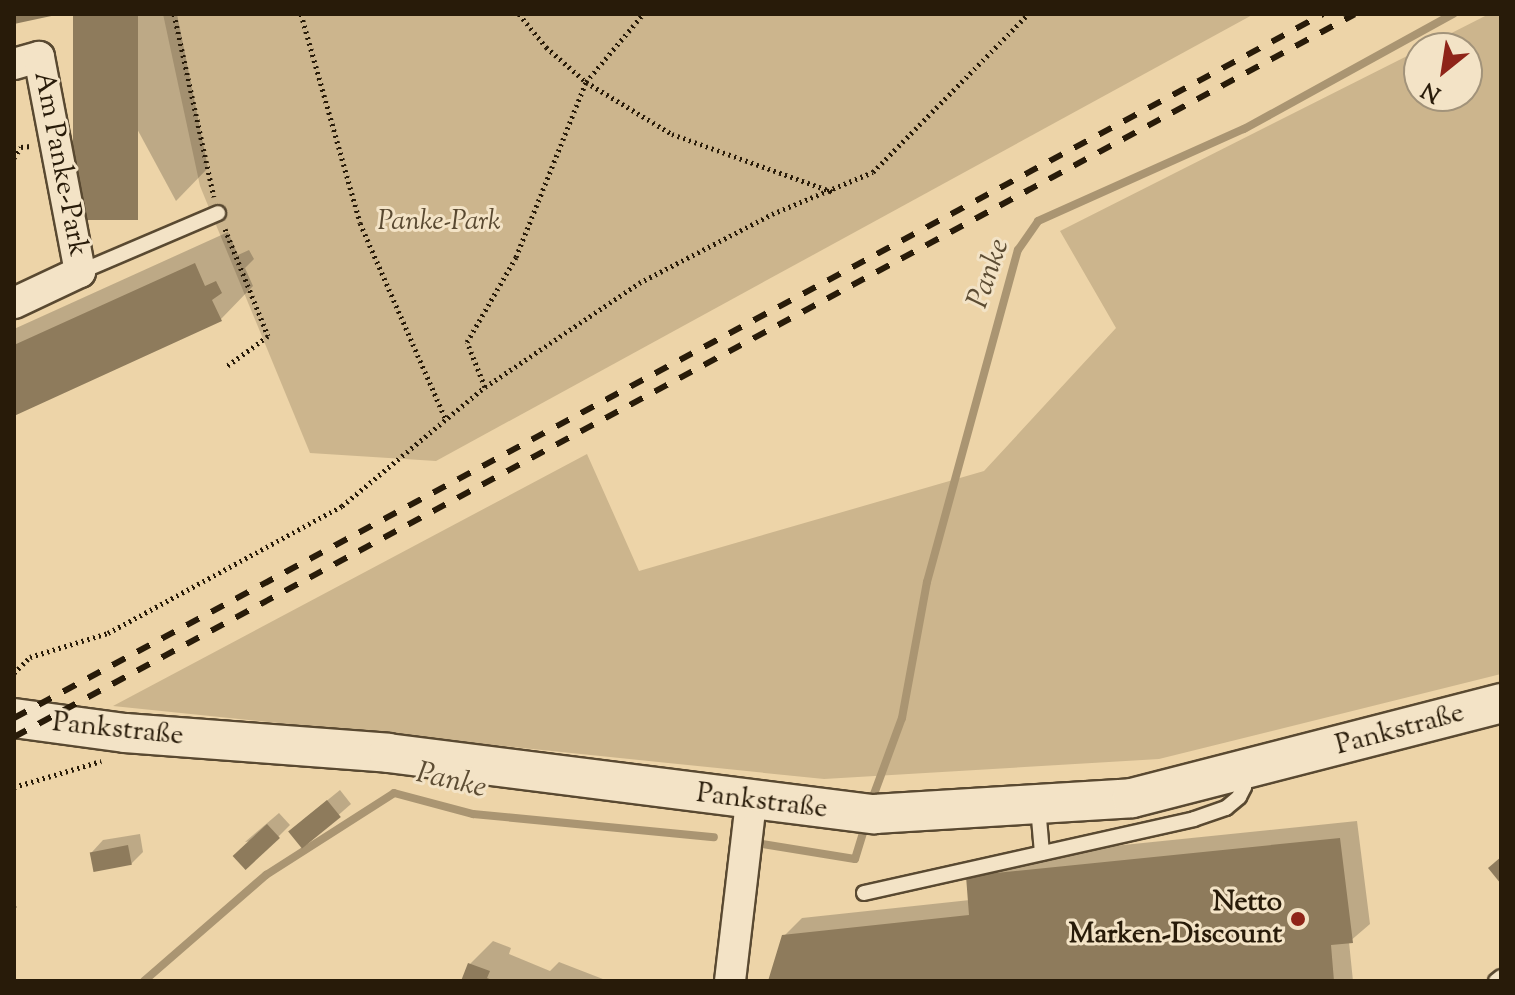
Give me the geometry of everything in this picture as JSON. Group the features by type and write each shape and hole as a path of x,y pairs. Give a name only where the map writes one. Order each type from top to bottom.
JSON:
{"street":[{"name":"Am Panke-Park","path":"14,64 39,57 80,272 14,303"},
{"name":"Pankstraße","path":"15,718 125,733 388,753 751,802 874,814 1038,807 1132,798 1240,774 1324,744 1501,703"},
{"path":"730,981 751,802"}],"lane":[{"path":"80,272 218,213"},
{"path":"864,893 1226,808 1244,787 1240,774"},
{"path":"1038,807 1042,853"},
{"path":"1496,981 1501,977"}],"path":[{"path":"301,14 360,223 445,418"},
{"path":"519,14 546,47 586,82 672,134 834,192"},
{"path":"485,387 467,342 516,257 586,82 643,14"},
{"path":"14,673 30,657 108,633 342,506 485,387 652,276 772,214 834,192 873,172 1011,25 1028,14"},
{"path":"14,158 21,147"},
{"path":"14,787 111,756 125,733"}],"green space":[{"name":"Panke-Park","path":"163,14 1254,14 436,461 310,453 200,186"},
{"path":"1489,14 1501,14 1501,674 1159,759 824,779 113,706 587,454 639,571 984,471 1116,328 1060,231 1403,58 1403,112 1483,112 1483,32 1454,32"}],"building":[{"path":"14,14 56,14 56,15 14,24"},
{"path":"73,14 138,14 138,220 73,220"},
{"path":"195,263 205,286 216,281 222,293 212,300 222,321 14,416 14,345"},
{"path":"327,800 341,817 302,849 288,831"},
{"path":"267,824 280,838 246,870 233,856"},
{"path":"1340,838 1353,943 1331,945 1334,981 768,981 782,935 969,915 966,876"},
{"path":"128,845 132,865 94,872 90,852"},
{"path":"1501,857 1501,884 1488,868"},
{"path":"468,963 490,971 487,978 495,981 461,981"}],"waterway":[{"name":"Panke","path":"874,794 902,718 927,582 1018,250 1038,221 1244,129 1453,14"},
{"name":"Panke","path":"144,981 266,875 394,793 473,814 714,837"},
{"name":"Panke","path":"762,844 855,859 863,832"}],"railway":[{"path":"14,718 1323,14"},
{"path":"14,737 1355,14"}],"place":[{"name":"Netto Marken-Discount","path":"1298,919"}]}
